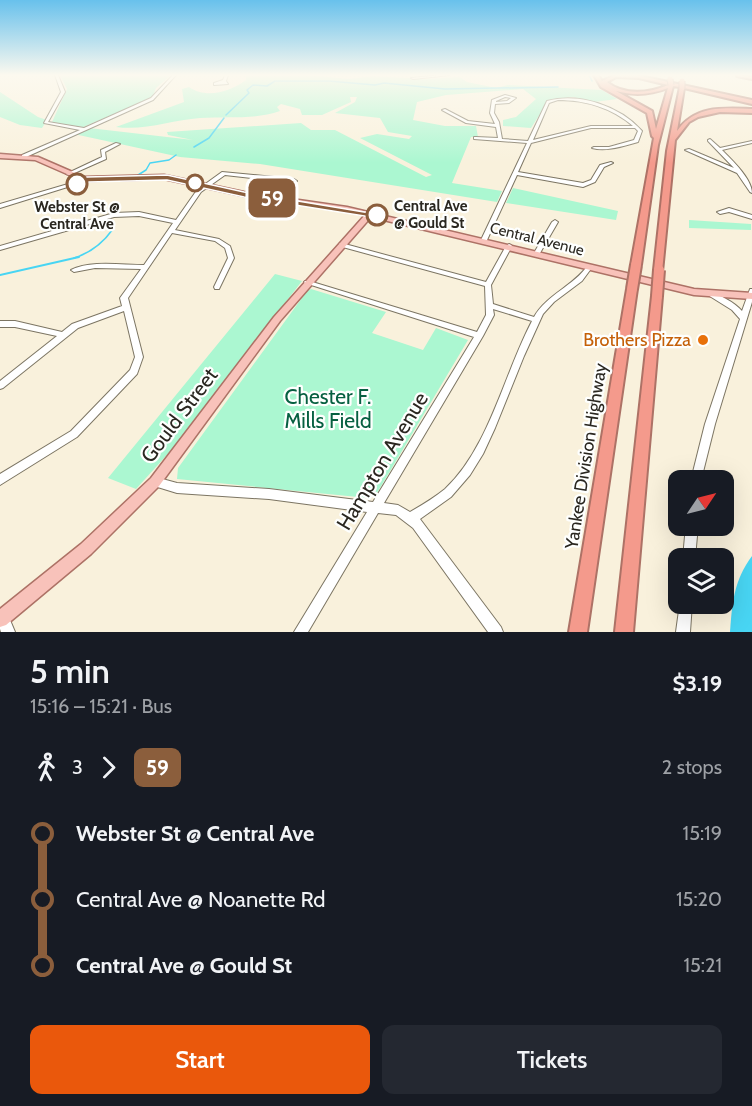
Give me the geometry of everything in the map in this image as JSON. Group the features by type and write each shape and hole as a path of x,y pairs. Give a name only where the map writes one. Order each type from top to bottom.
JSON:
{"highway":[{"path":"636,104 650,112 653,119 652,130 656,138"},
{"name":"Yankee Division Highway","path":"578,632 656,138 664,104"},
{"path":"624,632 671,141 679,104"},
{"path":"671,141 688,121 696,116 718,111 752,111"}],"main road":[{"name":"Central Avenue","path":"0,156 39,158 68,174 87,180 161,177 369,214 712,294 751,294"},
{"name":"Gould Street","path":"1,618 99,538 155,482 307,282 369,214"}],"street":[{"path":"57,104 48,125 83,129"},
{"path":"24,156 140,104"},
{"path":"495,104 492,113 498,126 500,140"},
{"path":"484,240 547,104"},
{"path":"593,104 638,127 640,132 638,141 609,148 594,148"},
{"path":"444,111 465,121 498,126"},
{"path":"477,138 530,142 591,127 638,127"},
{"path":"710,140 751,187"},
{"path":"720,149 752,142"},
{"path":"68,174 104,158 103,150 118,144"},
{"path":"687,150 740,172"},
{"path":"516,173 583,185 593,180 602,166 611,163"},
{"path":"0,480 74,434 134,372 139,357 125,309 125,295 204,186 225,172 294,181"},
{"path":"54,190 77,178"},
{"path":"0,206 87,180"},
{"path":"720,212 729,210 752,218"},
{"path":"0,249 114,215 139,214 176,222"},
{"path":"537,253 555,222"},
{"path":"170,231 217,240 228,247 231,258 217,287"},
{"path":"341,245 488,285 509,246"},
{"path":"74,270 95,266 144,267"},
{"path":"411,518 451,491 467,470 494,418 544,308 579,280 590,266"},
{"path":"307,282 479,336"},
{"name":"Hampton Avenue","path":"301,632 379,506 489,318 488,285"},
{"path":"712,294 731,305 744,319"},
{"path":"698,470 710,424 751,294"},
{"path":"489,306 537,320"},
{"path":"0,386 62,335 85,321 125,309"},
{"path":"0,324 15,324 62,335"},
{"path":"155,482 177,488 269,494 399,510 411,518 496,632"},
{"path":"683,632 685,614"},
{"path":"1,618 8,632"}],"green space":[{"path":"0,104 19,104 47,120 42,128 20,125 0,117"},
{"path":"60,104 137,104 83,127 52,122"},
{"path":"177,104 280,104 277,107 280,111 261,116 200,118 148,126 116,127"},
{"path":"283,104 345,104 322,115 302,115 300,109"},
{"path":"350,104 416,104 413,120 445,126 476,126 478,137 471,137 452,183 502,191 497,202 260,164 180,157 74,134 89,128 193,140 168,135 167,132 301,123 311,130 335,130 426,177 432,175 360,138 377,134 409,139 412,136 388,132 380,118 335,113"},
{"path":"530,104 546,104 531,128 503,126 503,120 516,117"},
{"path":"513,188 618,211 616,220 506,203"},
{"path":"689,220 751,224 751,230 689,228"},
{"path":"275,274 302,281 175,446 136,489 108,478"},
{"name":"Chester F. Mills Field","path":"311,289 386,312 372,333 423,350 436,328 468,340 377,493 368,498 177,479 178,468 307,291"}],"water":[{"path":"752,556 752,632 730,632 732,614 734,614 734,598 746,565"}],"waterway":[{"path":"226,115 237,104"},
{"path":"194,147 209,138 224,118"},
{"path":"138,175 146,170 150,163 169,160 176,155"},
{"path":"74,258 96,247 113,229"},
{"path":"0,275 79,257"}],"bus line":[{"name":"59","path":"77,184 87,180 167,178 244,194 377,215"}],"place":[{"name":"Webster St @ Central Ave","path":"77,184"},
{"name":"Central Ave @ Gould St","path":"377,215"},
{"name":"Brothers Pizza","path":"703,340"}]}
